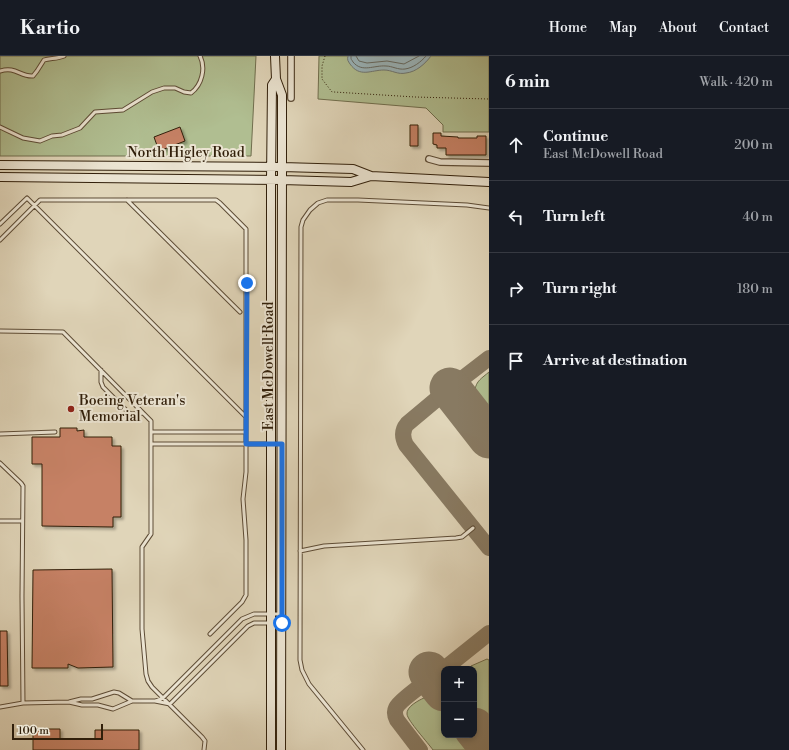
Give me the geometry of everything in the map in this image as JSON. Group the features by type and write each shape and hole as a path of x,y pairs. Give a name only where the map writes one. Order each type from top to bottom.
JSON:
{"main road":[{"name":"East McDowell Road","path":"275,56 276,79 282,95 281,750"},
{"name":"East McDowell Road","path":"271,750 271,167 272,85 276,79"},
{"name":"North Higley Road","path":"0,165 353,169 371,176 489,182"},
{"name":"North Higley Road","path":"0,178 282,180 351,182 371,176"}],"street":[{"path":"291,56 291,98"},
{"path":"429,159 440,162 489,163"}],"lane":[{"path":"0,71 12,69 24,75 33,76 44,60 57,59 64,56"},
{"path":"0,127 23,138 40,141 80,128 95,112 123,110 152,92 164,88 175,88 191,93 197,87 203,74 203,63 200,56"},
{"path":"0,224 27,198 246,417"},
{"path":"363,750 310,684 302,670 299,650 300,234 303,220 310,210 318,204 327,200 335,199 467,205 489,208"},
{"path":"0,240 40,200 216,200 246,229 246,476 243,499 246,540 246,597 210,634"},
{"path":"127,200 240,312"},
{"path":"0,331 62,332 151,421 151,534 142,547 143,637 147,678 150,684 163,698 202,737 204,741 204,750"},
{"path":"101,370 102,385 122,407 130,413 143,412"},
{"path":"0,434 55,432"},
{"path":"152,432 246,432"},
{"path":"151,444 282,444"},
{"path":"0,462 23,486 23,703"},
{"path":"0,521 22,521"},
{"path":"300,551 324,546 456,538 462,537 473,528"},
{"path":"155,701 163,698 240,621 251,615 282,614"},
{"path":"170,704 248,626 254,623 282,623"},
{"path":"0,707 23,703 69,702 81,699 92,699 114,692 119,693 132,702"},
{"path":"69,702 82,705 98,705 114,709 132,702 155,701 170,704"}],"path":[{"path":"325,56 322,66 322,79 332,92 489,100"}],"green space":[{"path":"0,56 256,56 251,156 0,156"},
{"path":"319,56 489,56 489,132 443,132 443,125 426,108 318,99"},
{"path":"489,372 489,409 475,390 478,382"},
{"path":"487,659 489,660 489,723 477,709 477,666 471,666"},
{"path":"424,698 433,700 441,710 441,738 463,738 473,750 433,750 408,717 407,711 416,702"}],"water":[{"path":"348,56 431,56 417,69 410,72 398,73 384,70 366,72 358,71 349,63"}],"building":[{"path":"410,125 418,125 418,146 410,146"},
{"path":"180,127 185,141 159,151 154,137"},
{"path":"433,133 441,133 441,136 458,138 477,138 477,136 486,136 486,155 446,155 446,148 437,148 437,145 433,144"},
{"path":"60,428 77,428 77,431 84,430 84,437 112,437 112,446 121,446 121,517 113,517 113,527 42,526 42,464 32,464 32,437 60,437"},
{"path":"112,569 113,667 78,668 68,664 68,668 32,668 33,570"},
{"path":"0,631 7,631 8,686 0,686"},
{"path":"33,729 60,729 60,739 95,739 95,730 139,730 139,750 33,750"}],"taxiway":[{"path":"489,358 407,424 403,434 406,445 489,548"},
{"path":"448,666 489,633"},
{"path":"420,750 397,720 395,711 402,701 432,677"}],"runway":[{"path":"450,388 489,438"},
{"path":"429,672 441,687"},
{"path":"477,732 489,747"}],"place":[{"name":"Boeing Veteran's Memorial","path":"71,409"}],"route":[{"path":"247,283 246,444 282,444 282,623"}]}
